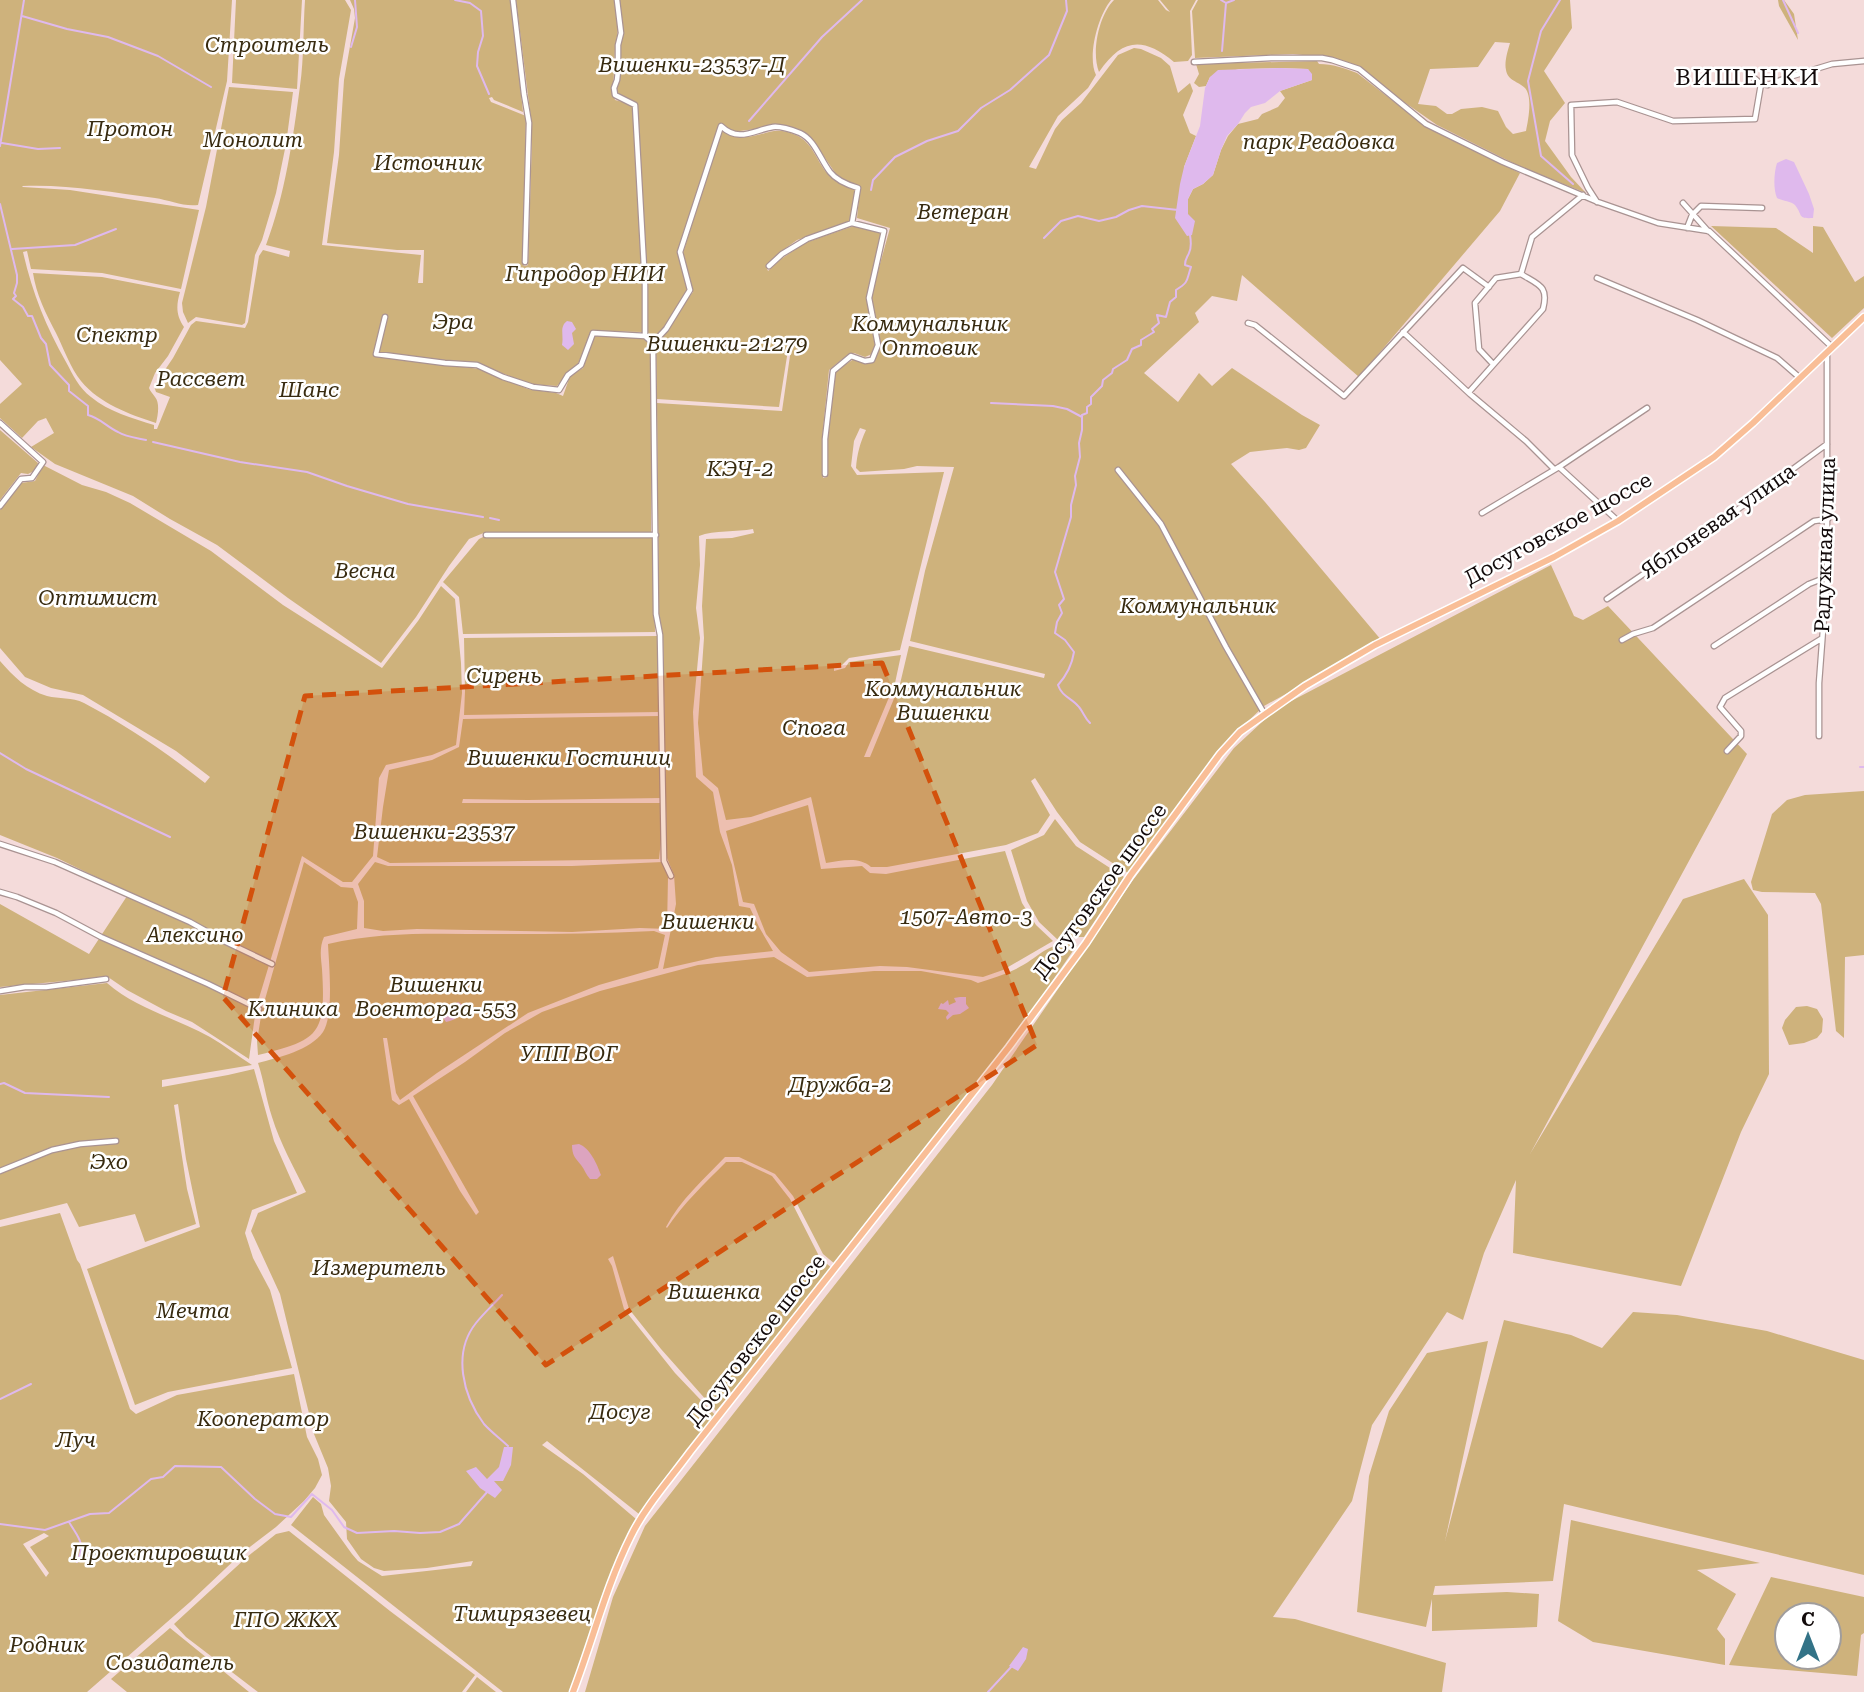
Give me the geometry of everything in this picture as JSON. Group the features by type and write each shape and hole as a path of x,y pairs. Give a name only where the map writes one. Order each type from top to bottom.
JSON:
{"main road":[{"name":"Досуговское шоссе","path":"573,1692 615,1573 641,1520 690,1452 1009,1047 1086,943 1130,876 1220,754 1240,732 1305,686 1375,645 1524,573 1618,520 1714,457 1864,317"}],"street":[{"path":"513,0 523,94 528,114 526,262"},
{"path":"617,0 621,33 614,88 615,95 635,105 645,285 645,336"},
{"path":"1195,62 1271,58 1332,60 1359,69 1426,124 1503,162 1598,202 1658,223 1709,232"},
{"path":"1754,78 1761,84 1768,85 1832,64 1864,61"},
{"path":"1598,202 1572,155 1571,106 1618,102 1673,121 1755,119 1761,84"},
{"path":"671,876 664,861 660,635 656,614 653,343 666,329 690,290 680,252 721,126 732,133 747,135 774,127 803,135 815,147 837,179 858,188 852,223"},
{"path":"1521,274 1532,237 1583,195"},
{"path":"1683,203 1709,232 1830,350"},
{"path":"1687,229 1693,214 1701,206 1762,208"},
{"path":"769,266 782,254 807,239 852,223 884,230 869,298 878,345 872,359 865,361 851,356 833,371 825,439 825,474"},
{"path":"1248,323 1255,325 1344,397 1463,268 1489,287"},
{"path":"1469,392 1543,309 1546,298 1544,291 1521,274 1496,278 1475,303 1479,349 1493,364"},
{"path":"1597,278 1698,320 1777,358 1800,378"},
{"path":"385,317 376,354 477,365 533,387 559,390 568,375 581,365 593,333 645,336 653,343"},
{"path":"1403,332 1618,520"},
{"name":"Радужная улица","path":"1819,736 1827,577 1830,350"},
{"path":"1482,513 1647,408"},
{"path":"0,423 44,462 32,478 21,479 0,506"},
{"name":"Яблоневая улица","path":"1607,599 1737,510 1828,443"},
{"path":"1118,470 1161,524 1264,713"},
{"path":"1622,640 1653,628 1814,521 1828,519"},
{"path":"486,535 656,535"},
{"path":"1714,646 1809,584 1827,577"},
{"path":"1727,751 1741,736 1741,731 1720,707 1725,698 1822,638"},
{"path":"0,844 55,862 104,883 190,922 272,964"},
{"path":"0,892 56,913 101,937 259,1009"},
{"path":"0,991 106,979"},
{"path":"0,1171 52,1150 116,1141"}],"highlighted area":[{"path":"882,663 1037,1045 546,1365 223,997 305,696"}],"green space":[{"path":"0,0 232,0 227,81 198,205 88,189 22,186 70,190 199,210 181,289 102,273 31,269 27,251 23,252 46,322 80,385 105,407 154,425 154,429 157,429 170,397 156,392 154,386 191,325 196,321 245,328 259,256 263,250 289,257 290,251 266,245 283,187 294,126 302,65 305,0 345,0 351,10 339,79 334,152 322,245 421,255 418,283 423,283 424,250 327,243 339,155 344,80 355,18 350,0 511,0 523,112 489,98 491,102 526,116 525,266 528,265 532,140 516,0 614,0 619,23 613,93 615,100 633,106 643,332 592,331 577,366 568,372 557,386 529,384 482,365 379,353 387,316 384,316 373,356 480,369 528,389 563,396 570,376 583,368 594,335 646,338 652,346 651,533 486,532 469,539 381,663 217,545 133,496 55,464 31,447 54,433 46,418 38,421 22,438 0,418 0,404 22,384 0,360"},
{"name":"Строитель","path":"236,0 302,0 297,89 232,83"},
{"path":"618,0 1111,0 1095,36 1093,58 1096,75 1088,88 1058,116 1029,167 1036,169 1055,129 1081,103 1118,55 1134,48 1161,58 1170,66 1178,93 1190,83 1193,91 1183,115 1190,133 1196,136 1184,167 1188,214 1188,199 1193,189 1213,175 1221,150 1238,124 1258,119 1262,114 1278,107 1285,98 1280,91 1312,80 1308,69 1239,69 1210,77 1206,86 1199,87 1194,83 1199,74 1196,64 1317,61 1319,64 1348,69 1357,73 1424,125 1520,173 1500,211 1359,377 1242,275 1237,301 1212,296 1195,313 1199,322 1144,373 1178,402 1199,373 1212,386 1232,368 1320,425 1306,448 1250,452 1231,464 1382,641 1264,706 1219,749 1128,873 1080,842 1035,778 1031,781 1050,815 1038,833 1006,845 887,867 871,867 855,860 826,863 811,797 751,817 726,820 718,788 703,775 698,723 704,638 702,606 706,539 732,538 754,533 753,529 705,534 699,536 700,565 696,608 700,638 693,712 696,777 713,792 720,832 732,865 739,906 750,908 773,951 716,957 663,969 676,904 674,875 667,858 663,637 659,622 657,403 782,411 791,349 788,350 779,407 657,399 656,345 693,292 683,253 721,130 744,137 776,131 796,135 810,147 830,176 855,190 851,222 797,240 766,266 768,271 805,243 833,233 854,226 881,232 867,297 875,345 872,354 865,357 854,353 829,370 822,440 823,478 827,477 827,434 834,372 854,359 873,361 880,346 871,296 890,228 857,218 860,187 838,177 805,133 773,124 732,132 719,125 678,252 688,289 665,327 653,338 646,331 647,274 637,104 618,95 616,88 623,22","holes":["860,428 866,430 857,458 856,468 860,472 917,466 954,467 925,571 910,641 1045,674 1044,678 909,646 900,684 870,757 864,757 895,683 901,655 849,662 845,668 834,671 834,666 842,665 849,658 900,650 944,472 857,475 851,466 854,441"]},
{"path":"1114,0 1158,0 1170,12 1160,0 1196,0 1190,11 1192,55 1188,61 1174,62 1152,48 1133,45 1116,53 1099,72 1096,54 1098,34 1104,15"},
{"path":"1198,0 1570,0 1572,28 1544,71 1565,103 1550,121 1545,141 1586,193 1521,167 1437,125 1358,66 1332,58 1293,54 1195,58 1192,11","holes":["1495,42 1510,43 1506,56 1507,74 1525,88 1529,97 1526,131 1513,134 1498,111 1482,107 1461,109 1447,114 1436,106 1418,104 1430,69 1478,67"]},
{"path":"1778,0 1784,0 1794,14 1798,40 1779,6"},
{"name":"Монолит","path":"229,87 293,92 286,144 276,193 255,255 245,323 242,325 196,317 188,323 182,303 206,207"},
{"path":"1711,226 1776,228 1813,253 1813,226 1823,227 1855,282 1864,276 1864,308 1832,338"},
{"name":"Спектр","path":"33,273 102,277 180,292 177,310 184,327 155,373 149,388 158,402 156,423 106,402 81,381 45,311"},
{"path":"0,430 38,463 36,470 28,474 21,473 0,500"},
{"path":"43,465 82,485 130,503 211,551 283,605 382,668 441,586 455,599 462,693 456,745 432,755 386,765 379,778 373,856 352,882 343,882 302,856 256,1008 249,1059 192,1022 166,1011 108,977 0,987 0,904 89,954 129,893 57,858 0,835 0,661 15,677 33,690 47,696 84,703 146,740 205,783 210,777 176,751 83,695 51,688 25,677 0,648 0,510 21,483 35,481"},
{"path":"485,536 653,537 655,632 463,634 459,597 443,582 479,539"},
{"path":"1551,565 1574,616 1583,620 1608,606 1747,754 1530,1154 1683,899 1744,879 1768,915 1769,1074 1741,1132 1681,1286 1513,1253 1516,1180 1484,1253 1463,1320 1447,1312 1372,1425 1352,1501 1273,1617 1295,1619 1446,1663 1442,1692 585,1692 613,1597 645,1526 992,1085 1133,880 1234,748 1276,709"},
{"name":"Сирень","path":"658,636 659,712 464,715 464,638"},
{"path":"660,716 662,798 463,799 462,803 661,803 659,859 390,863 377,857 389,770 432,760 459,747 463,719"},
{"path":"1864,791 1864,955 1845,957 1844,1038 1836,1031 1821,904 1815,893 1762,892 1753,890 1751,882 1772,814 1787,800 1805,795"},
{"name":"1507-Авто-3","path":"808,805 821,869 862,866 870,873 886,874 1005,851 1022,903 1036,925 1053,941 1003,970 983,977 880,966 809,972 781,952 766,934 754,904 743,902 726,831"},
{"path":"1055,819 1076,846 1124,877 1084,937 1058,940 1039,922 1027,901 1011,850 1044,835"},
{"name":"Клиника","path":"304,862 341,887 353,888 358,902 357,929 324,937 321,945 322,1008 315,1031 295,1044 258,1055 257,1041 262,1010"},
{"name":"Вишенки","path":"375,862 388,866 572,866 663,862 668,877 667,929 572,932 417,929 383,931 364,928 364,901 358,884"},
{"path":"654,931 665,935 658,968 599,985 528,1013 400,1100 396,1093 387,1038 383,1038 392,1100 399,1105 409,1099 476,1215 479,1212 413,1096 505,1033 542,1012 600,991 698,965 774,957 807,977 874,971 921,971 978,983 1016,969 1058,945 1077,945 992,1069 835,1264 823,1254 793,1196 775,1174 739,1157 725,1157 678,1208 667,1228 687,1202 726,1162 742,1162 772,1176 790,1199 820,1258 833,1269 716,1411 629,1309 613,1256 608,1259 624,1309 675,1373 715,1415 639,1514 547,1441 542,1445 583,1474 636,1519 626,1538 569,1692 503,1692 291,1525 313,1497 321,1504 324,1515 358,1561 382,1576 471,1566 473,1561 427,1568 384,1571 374,1568 361,1559 347,1539 346,1522 329,1501 331,1486 328,1468 314,1434 280,1294 251,1231 258,1213 306,1192 275,1127 258,1063 302,1048 323,1032 330,1002 328,944 410,934"},
{"path":"107,983 144,1007 210,1037 252,1065 162,1080 162,1087 254,1069 274,1141 297,1193 252,1210 245,1233 253,1258 270,1290 292,1368 168,1392 135,1405 87,1269 200,1227 178,1104 174,1105 187,1189 196,1224 145,1242 135,1214 79,1227 67,1203 0,1220 0,995"},
{"path":"1796,1007 1817,1009 1823,1019 1822,1032 1817,1038 1789,1045 1782,1028 1785,1020"},
{"path":"60,1213 130,1409 136,1414 177,1395 294,1374 307,1437 318,1459 322,1475 304,1501 276,1527 242,1553 87,1692 0,1692 0,1227","holes":["44,1533 49,1536 30,1547 49,1573 46,1577 23,1544"]},
{"path":"1633,1312 1677,1315 1767,1331 1864,1360 1864,1575 1564,1504 1553,1581 1435,1586 1433,1595 1507,1592 1539,1594 1537,1627 1432,1631 1432,1599 1426,1627 1357,1612 1369,1476 1389,1411 1427,1353 1488,1341 1445,1541 1504,1320 1571,1335 1602,1348"},
{"path":"1571,1520 1760,1563 1697,1570 1736,1594 1717,1629 1725,1639 1725,1665 1593,1642 1558,1621"},
{"name":"ГПО ЖКХ","path":"289,1531 475,1675 462,1692 258,1692 186,1637 174,1624 247,1557 276,1534"},
{"path":"1771,1577 1864,1597 1864,1633 1861,1635 1857,1676 1799,1671 1843,1671 1843,1601 1773,1601 1773,1669 1729,1665"},
{"name":"Созидатель","path":"170,1628 249,1692 127,1692 111,1679"},
{"path":"477,1677 496,1692 466,1692"}],"shaded area":[{"path":"1308,69 1312,80 1280,91 1265,103 1251,107 1245,113 1227,136 1213,175 1193,189 1188,199 1188,214 1195,221 1192,235 1187,236 1175,218 1184,167 1200,126 1205,88 1210,77 1218,70"},
{"path":"1786,159 1794,162 1809,194 1814,209 1813,218 1802,217 1793,204 1777,198 1774,185 1776,167 1777,163"},
{"path":"567,321 572,322 576,329 572,333 574,344 568,350 562,345 562,329"},
{"path":"966,997 969,1008 947,1020 949,1013 938,1009 941,1003 948,1000 949,1005 956,1002 954,998"},
{"path":"458,1002 463,1005 461,1014 446,1022 442,1013"},
{"path":"579,1144 587,1149 595,1161 601,1175 597,1179 590,1179 574,1156 572,1145"},
{"path":"504,1447 513,1447 511,1465 503,1481 494,1481 502,1490 495,1498 480,1488 466,1471 476,1467 487,1479 499,1467"},
{"path":"1023,1647 1028,1649 1026,1659 1018,1671 1009,1666"}],"waterway":[{"path":"0,146 24,0"},
{"path":"351,47 357,27 355,0"},
{"path":"455,0 470,3 481,11 483,36 477,66 489,94"},
{"path":"749,121 822,37 862,0"},
{"path":"871,190 873,180 895,157 927,141 958,131 981,108 1010,90 1049,55 1067,11 1066,0"},
{"path":"1221,0 1226,3 1234,0"},
{"path":"1560,0 1541,31 1528,81 1541,156 1573,184"},
{"path":"1783,0 1798,33"},
{"path":"1222,51 1226,3"},
{"path":"22,16 108,37 158,56 211,87"},
{"path":"2,143 38,149 60,148"},
{"path":"0,204 17,275 14,293 16,296 13,299 23,307 28,316 32,316 46,344 50,365 69,385 69,391 88,406 88,415 121,434 146,440"},
{"path":"1044,238 1061,221 1078,216 1099,221 1142,206 1178,210"},
{"path":"12,249 75,245 116,229"},
{"path":"1090,723 1058,685 1069,670 1074,652 1065,640 1055,633 1062,613 1059,605 1064,599 1055,572 1071,517 1075,476 1080,457 1082,415 1087,413 1091,397 1102,386 1103,380 1127,360 1132,349 1141,345 1141,340 1154,332 1152,329 1159,323 1157,315 1166,317 1170,302 1176,297 1176,290 1184,285 1191,267 1185,265 1191,248 1190,235"},
{"path":"991,403 1053,406 1067,409 1082,417"},
{"path":"153,442 240,462 307,472 408,504 483,517"},
{"path":"490,518 499,520"},
{"path":"0,753 26,769 170,837"},
{"path":"0,1084 4,1083 25,1093 109,1097"},
{"path":"502,1295 479,1319 469,1335 462,1361 466,1388 477,1413 487,1427 508,1446"},
{"path":"0,1399 31,1384"},
{"path":"0,1524 45,1530 90,1514 109,1513 151,1479 163,1477 175,1466 221,1467 275,1514 291,1517 312,1494 332,1510 344,1527 357,1533 440,1532 459,1524 488,1491"},
{"path":"69,1522 81,1545 77,1562"},
{"path":"988,1692 1012,1666"}],"district":[{"name":"ВИШЕНКИ","path":"1748,77"}],"park label":[{"name":"Вишенки-23537-Д","path":"692,65"},
{"name":"Протон","path":"130,129"},
{"name":"парк Реадовка","path":"1319,142"},
{"name":"Источник","path":"428,163"},
{"name":"Ветеран","path":"963,212"},
{"name":"Гипродор НИИ","path":"585,274"},
{"name":"Эра","path":"453,322"},
{"name":"Коммунальник Оптовик","path":"930,336"},
{"name":"Вишенки-21279","path":"727,344"},
{"name":"Рассвет","path":"201,379"},
{"name":"Шанс","path":"309,390"},
{"name":"КЭЧ-2","path":"740,469"},
{"name":"Весна","path":"365,571"},
{"name":"Оптимист","path":"98,598"},
{"name":"Коммунальник","path":"1198,606"},
{"name":"Коммунальник Вишенки","path":"943,701"},
{"name":"Спога","path":"814,728"},
{"name":"Вишенки Гостиниц","path":"569,758"},
{"name":"Вишенки-23537","path":"434,832"},
{"name":"Алексино","path":"195,935"},
{"name":"Вишенки Военторга-553","path":"436,997"},
{"name":"УПП ВОГ","path":"569,1054"},
{"name":"Дружба-2","path":"840,1085"},
{"name":"Эхо","path":"109,1162"},
{"name":"Измеритель","path":"379,1268"},
{"name":"Вишенка","path":"714,1292"},
{"name":"Мечта","path":"193,1311"},
{"name":"Досуг","path":"620,1412"},
{"name":"Кооператор","path":"263,1419"},
{"name":"Луч","path":"76,1440"},
{"name":"Проектировщик","path":"159,1553"},
{"name":"Тимирязевец","path":"522,1614"},
{"name":"Родник","path":"47,1645"}]}
